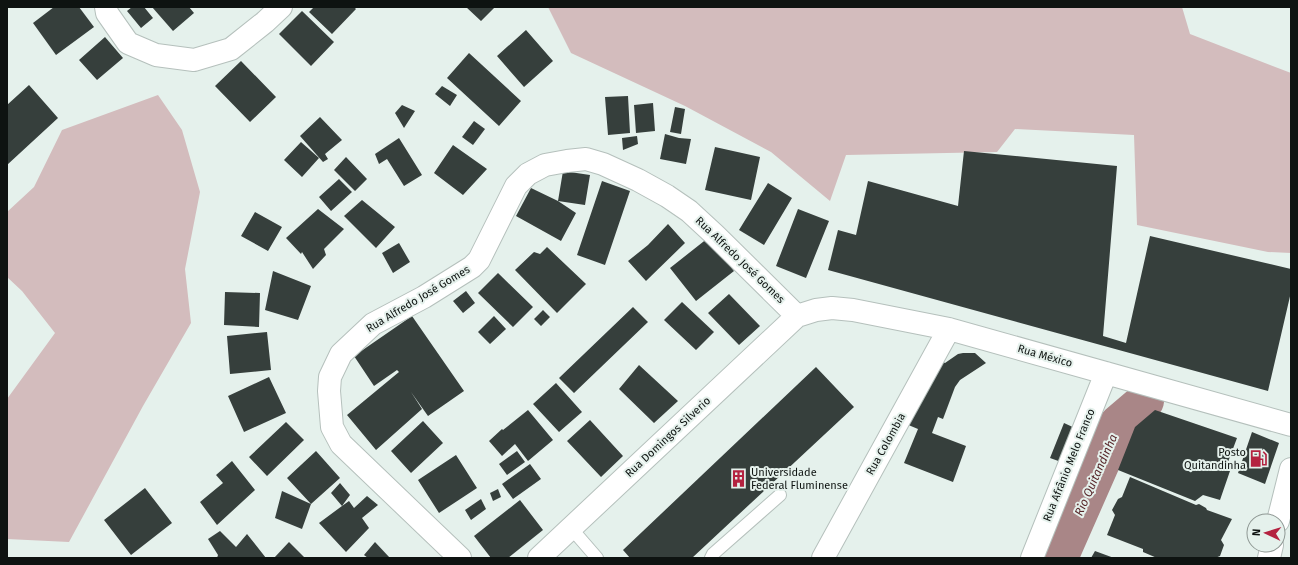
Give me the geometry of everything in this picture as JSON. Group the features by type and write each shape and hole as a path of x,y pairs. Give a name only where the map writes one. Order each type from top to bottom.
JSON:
{"street":[{"path":"106,7 107,13 128,42 156,55 194,60 231,49 281,7"},
{"name":"Rua Alfredo José Gomes","path":"460,558 341,444 332,427 329,391 330,377 341,354 373,324 424,297 459,276 475,264 482,254 516,186 528,174 545,165 586,159 603,164 638,180 667,196 689,211 797,316"},
{"name":"Rua México","path":"797,316 816,310 832,308 853,310 949,329 1291,425"},
{"name":"Rua Domingos Silverio","path":"539,558 797,316"},
{"name":"Rua Colombia","path":"823,558 949,329"},
{"name":"Rua Afrânio Melo Franco","path":"1032,558 1106,373"},
{"path":"1280,513 1291,468"}],"lane":[{"path":"711,558 713,554 780,495"},
{"path":"571,528 597,558"}],"shaded area":[{"path":"548,7 1182,7 1190,34 1291,73 1291,253 1268,252 1137,225 1134,135 1015,129 997,152 846,155 830,201 771,152 685,106 571,53"},
{"path":"158,95 182,130 200,192 185,269 191,323 143,406 69,542 7,539 7,399 55,333 22,291 7,277 7,212 34,187 62,130"}],"building":[{"path":"54,7 79,7 94,27 56,55 33,23"},
{"path":"132,7 144,7 153,18 141,28 127,11"},
{"path":"152,7 189,7 194,13 173,31"},
{"path":"314,7 354,7 356,9 332,34 309,12"},
{"path":"466,7 495,7 481,21"},
{"path":"302,11 334,42 311,66 279,34"},
{"path":"526,30 553,61 524,87 497,56"},
{"path":"105,37 123,58 97,80 79,60"},
{"path":"469,53 521,101 499,126 447,78"},
{"path":"241,61 276,97 250,122 215,86"},
{"path":"29,85 58,118 7,165 7,105"},
{"path":"442,86 457,95 450,106 435,94"},
{"path":"628,96 630,133 608,135 605,97"},
{"path":"653,103 655,131 636,133 634,105"},
{"path":"402,105 415,111 404,128 395,113"},
{"path":"675,107 685,109 681,134 670,132"},
{"path":"320,117 342,140 325,154 328,159 323,162 300,136"},
{"path":"474,121 485,129 473,145 462,137"},
{"path":"665,134 679,138 691,139 686,164 660,159"},
{"path":"637,136 638,144 623,150 622,138"},
{"path":"399,138 422,175 404,186 387,159 379,164 375,154"},
{"path":"301,142 319,158 302,177 284,160"},
{"path":"453,145 487,169 463,195 434,173"},
{"path":"715,147 760,157 751,200 705,190"},
{"path":"964,151 1117,166 1103,336 1126,343 1150,236 1291,269 1291,292 1268,391 828,270 838,230 856,235 868,181 958,206"},
{"path":"346,157 367,179 355,191 334,170"},
{"path":"563,171 590,175 585,205 558,201"},
{"path":"339,179 352,192 331,211 319,197"},
{"path":"602,181 630,191 605,265 577,255"},
{"path":"768,183 792,198 764,245 739,230"},
{"path":"531,188 558,201 576,213 561,241 516,216"},
{"path":"362,200 395,227 376,248 344,216"},
{"path":"318,209 344,229 324,249 326,255 313,269 302,252 301,254 286,238"},
{"path":"798,209 829,221 806,278 776,266"},
{"path":"255,212 282,227 268,251 241,236"},
{"path":"668,224 685,243 646,281 628,261 648,245"},
{"path":"708,238 734,271 696,301 670,268"},
{"path":"399,243 410,262 393,273 382,253"},
{"path":"547,247 586,284 557,313 515,270 534,252 540,254"},
{"path":"273,271 311,286 298,320 265,310"},
{"path":"498,273 533,307 513,327 478,293"},
{"path":"466,291 475,303 463,313 453,301"},
{"path":"225,292 260,293 259,327 224,325"},
{"path":"729,294 760,326 739,345 708,313"},
{"path":"682,302 714,332 696,350 664,320"},
{"path":"633,307 648,322 574,393 559,378"},
{"path":"543,310 550,317 541,326 534,319"},
{"path":"412,316 464,391 428,416 411,392 422,409 376,450 347,415 399,372 397,370 374,386 354,356"},
{"path":"494,316 506,329 490,344 478,332"},
{"path":"267,332 271,370 230,374 227,336"},
{"path":"975,353 986,363 960,380 955,387 943,419 938,417 932,433 966,446 953,482 904,463 918,429 906,424 943,362 945,363 958,354"},
{"path":"639,365 678,401 654,423 619,389"},
{"name":"Universidade Federal Fluminense","path":"816,367 854,407 692,558 630,558 623,550"},
{"path":"269,377 286,413 244,432 228,396"},
{"path":"556,383 582,412 559,432 533,404"},
{"path":"528,410 553,440 528,461 515,444 502,456 489,441 502,429 503,430"},
{"path":"1155,410 1237,438 1225,470 1230,471 1220,500 1203,495 1195,501 1118,470 1135,427"},
{"path":"590,420 623,456 601,477 567,441"},
{"path":"423,421 443,443 411,473 391,451"},
{"path":"286,422 304,440 267,476 249,457"},
{"path":"1064,423 1077,429 1064,463 1050,458"},
{"name":"Posto Quitandinha","path":"1252,432 1279,443 1265,484 1238,473"},
{"path":"316,451 340,478 311,504 287,478"},
{"path":"517,451 525,462 507,475 499,464"},
{"path":"456,455 477,488 439,513 418,480"},
{"path":"232,461 255,490 217,525 200,502 223,483 216,475"},
{"path":"530,464 541,479 513,499 502,484"},
{"path":"1130,477 1196,505 1199,504 1207,510 1232,519 1221,540 1224,545 1220,556 1215,558 1157,558 1143,552 1143,549 1107,535 1115,515 1112,510 1118,499 1122,497"},
{"path":"340,483 350,495 342,506 331,493"},
{"path":"145,488 172,523 131,555 104,520"},
{"path":"498,489 501,497 493,501 490,493"},
{"path":"282,491 311,504 302,529 275,518"},
{"path":"367,496 378,505 362,518 369,528 346,552 319,523 349,501 354,508"},
{"path":"481,499 486,509 471,520 465,510"},
{"path":"520,500 543,530 508,558 491,558 474,536"},
{"path":"220,531 236,547 247,534 266,558 217,558 218,555 208,539"},
{"path":"289,542 305,558 274,558"},
{"path":"375,542 390,558 368,558 364,555"},
{"path":"1095,551 1114,558 1091,558"}],"waterway":[{"name":"Rio Quitandinha","path":"1059,558 1118,424 1145,401"}],"place":[{"name":"Posto Quitandinha","path":"1259,458"},
{"name":"Universidade Federal Fluminense","path":"738,478"}]}
